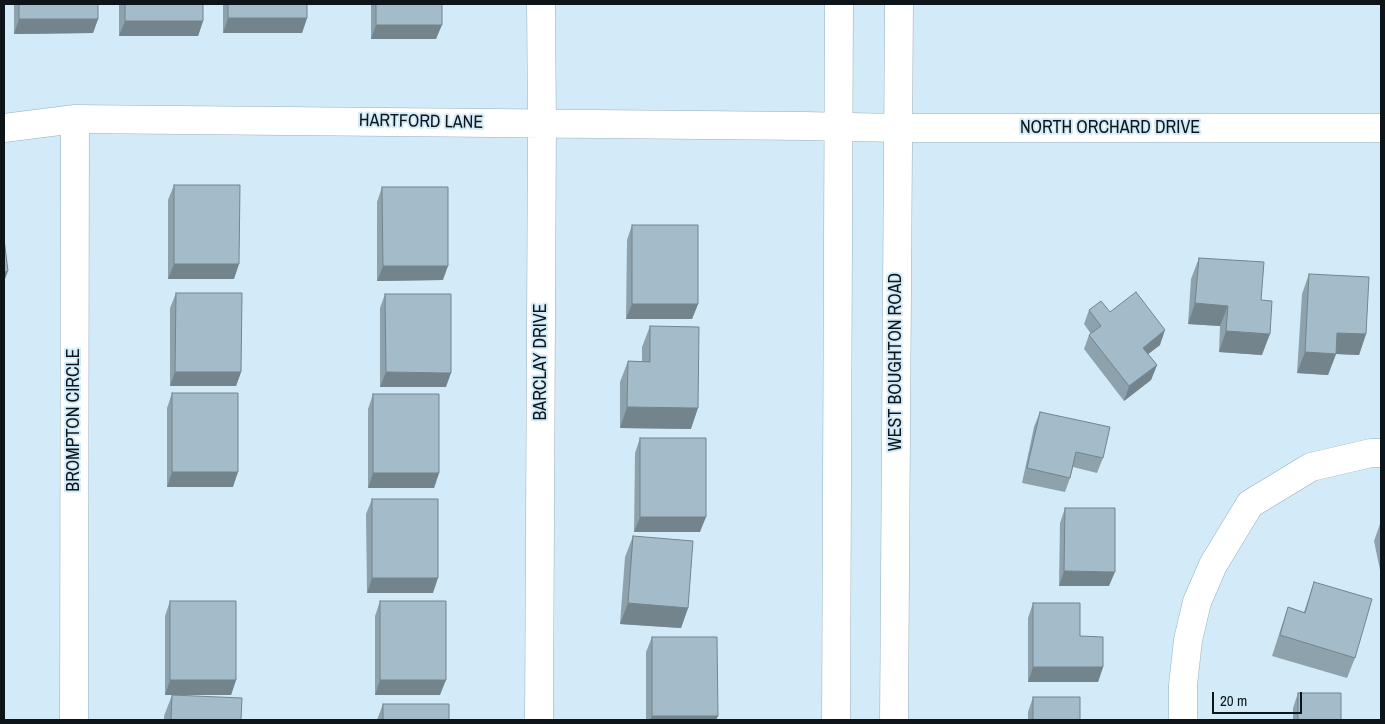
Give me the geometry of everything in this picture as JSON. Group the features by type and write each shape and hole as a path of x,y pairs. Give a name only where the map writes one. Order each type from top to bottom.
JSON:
{"street":[{"name":"BARCLAY DRIVE","path":"539,720 541,4"},
{"path":"836,720 840,126 839,4"},
{"name":"WEST BOUGHTON ROAD","path":"894,720 900,4"},
{"name":"HARTFORD LANE","path":"4,128 75,119 840,126"},
{"name":"BROMPTON CIRCLE","path":"74,720 75,119"},
{"name":"NORTH ORCHARD DRIVE","path":"840,126 898,128 1381,128"},
{"path":"1183,720 1183,685 1188,640 1197,602 1213,565 1250,504 1311,467 1371,453 1381,453"}],"building":[{"path":"19,4 98,4 98,19 19,19"},
{"path":"125,4 203,4 203,21 125,21"},
{"path":"228,4 307,4 307,18 228,18"},
{"path":"376,4 442,4 442,25 376,25"},
{"path":"174,185 240,185 239,264 174,264"},
{"path":"382,187 448,187 448,266 383,266"},
{"path":"632,225 698,225 698,304 632,304"},
{"path":"4,239 8,271 4,272"},
{"path":"1199,258 1264,262 1261,300 1272,301 1270,334 1226,331 1228,306 1195,303"},
{"path":"1309,274 1369,277 1366,334 1337,333 1336,354 1305,352"},
{"path":"1136,292 1165,330 1143,348 1157,365 1129,386 1089,335 1101,326 1089,310 1101,301 1110,312"},
{"path":"176,293 242,293 241,372 175,372"},
{"path":"385,294 451,294 451,373 386,372"},
{"path":"650,326 699,327 698,408 627,407 628,361 650,362"},
{"path":"172,393 238,393 238,472 172,472"},
{"path":"373,394 439,394 439,473 373,473"},
{"path":"1040,412 1110,427 1103,458 1076,452 1070,478 1027,468"},
{"path":"640,438 706,438 706,517 640,517"},
{"path":"372,499 438,499 438,578 372,578"},
{"path":"1065,508 1115,508 1115,572 1064,571"},
{"path":"633,536 693,541 688,608 628,603"},
{"path":"1314,582 1372,599 1355,658 1280,635 1288,607 1305,613"},
{"path":"170,601 236,601 236,680 170,680"},
{"path":"380,601 446,601 446,680 380,680"},
{"path":"1033,603 1080,603 1080,636 1103,637 1103,667 1033,667"},
{"path":"652,637 717,637 718,716 652,716"},
{"path":"1298,693 1341,693 1341,720 1298,720"},
{"path":"172,695 242,698 241,720 171,720"},
{"path":"1033,697 1080,697 1080,720 1033,720"},
{"path":"383,704 449,704 449,720 383,720"}]}
